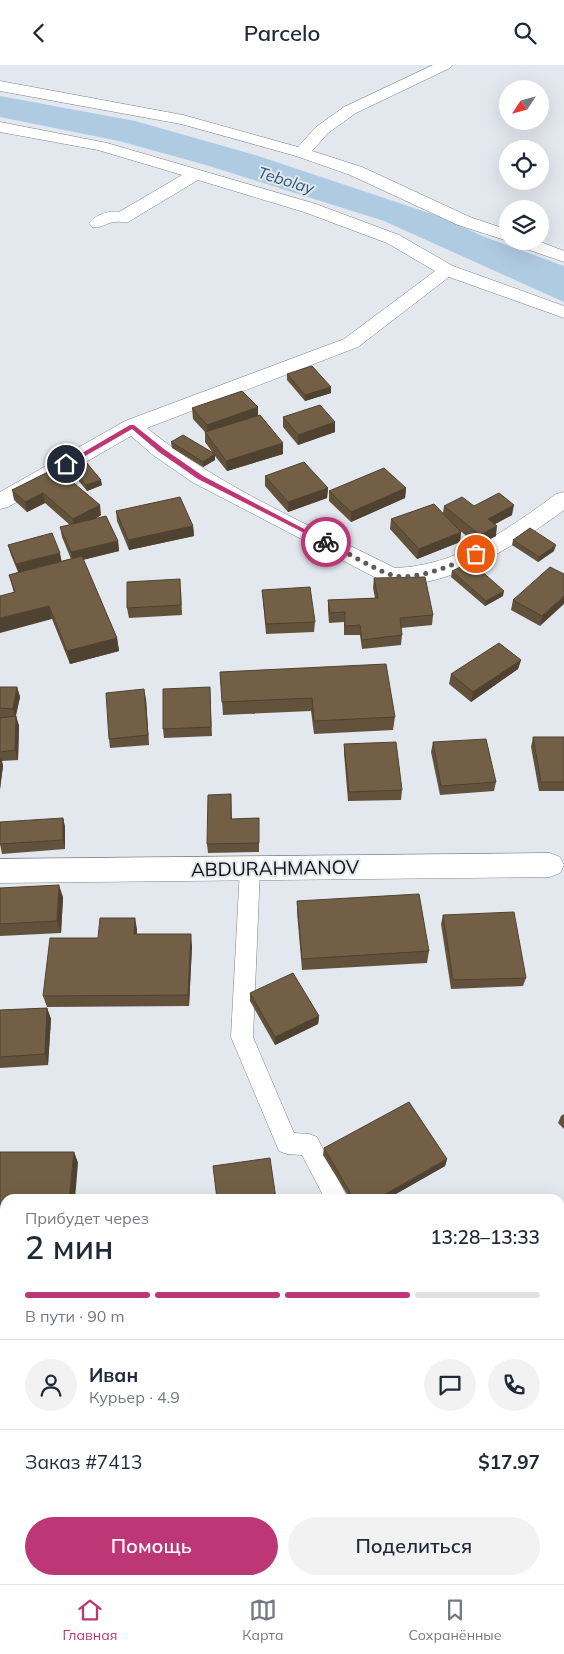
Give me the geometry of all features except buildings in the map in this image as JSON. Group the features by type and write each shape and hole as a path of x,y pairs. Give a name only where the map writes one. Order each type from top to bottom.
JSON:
{"street":[{"path":"302,153 322,130 350,110 445,65"},
{"path":"0,86 183,120 302,153 356,171 464,221 499,233"},
{"path":"0,127 101,146 310,208 393,239 447,271 564,312"},
{"path":"98,223 114,216 122,218 196,174"},
{"path":"548,250 563,255"},
{"path":"0,502 132,427 351,343 447,271"},
{"path":"132,427 200,477 392,576 410,577 462,562 506,538 564,499"},
{"name":"ABDURAHMANOV","path":"0,871 550,865"}],"lane":[{"path":"250,869 242,1037 287,1143 309,1145 334,1194"}],"water":[{"name":"Tebolay","path":"0,96 135,121 255,155 435,215 499,242 499,250 520,250 564,266 564,302 384,221 206,165 119,141 0,117"}],"way so far":[{"path":"326,542 392,576 410,577 462,562 476,554"}],"route":[{"path":"66,464 132,427 200,477 326,542"}]}
